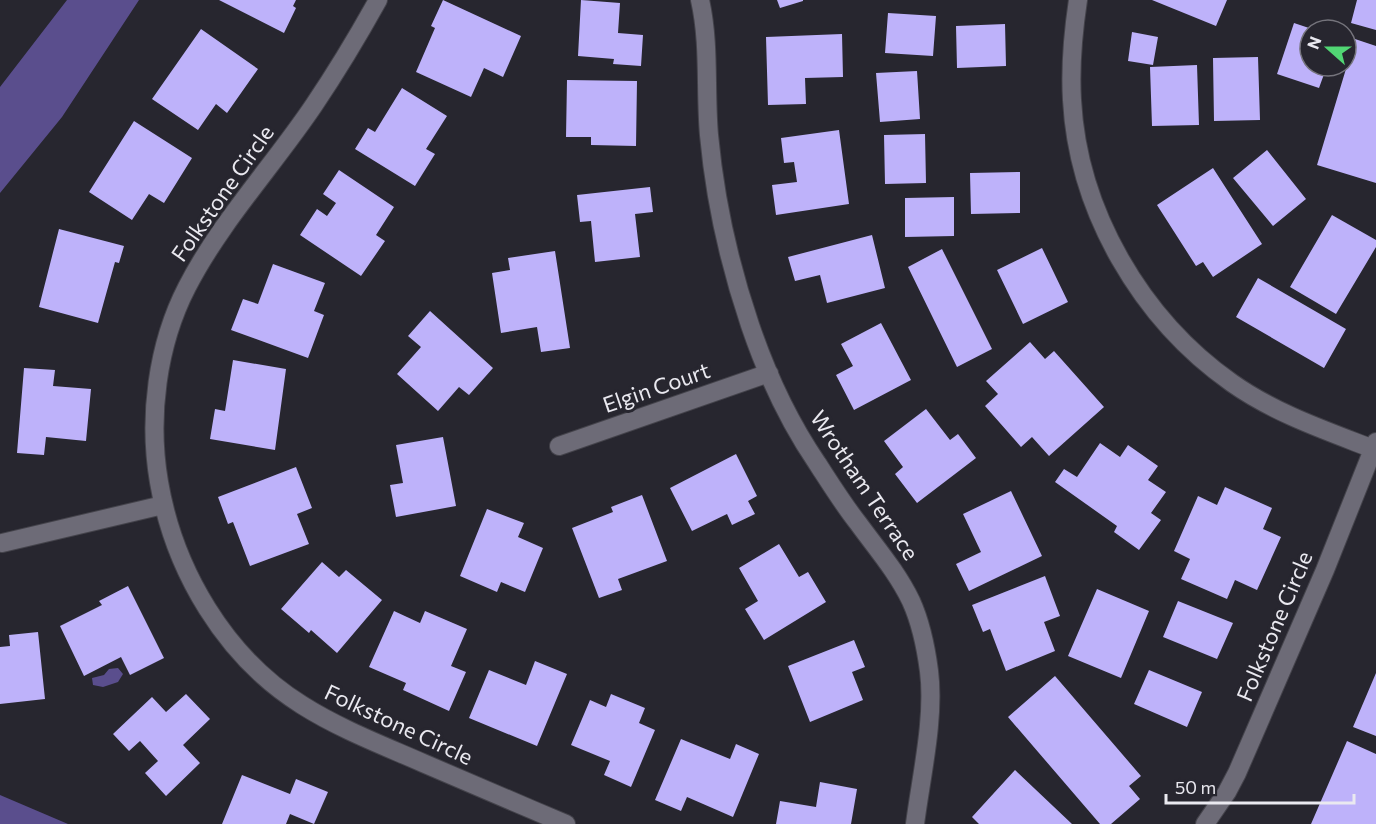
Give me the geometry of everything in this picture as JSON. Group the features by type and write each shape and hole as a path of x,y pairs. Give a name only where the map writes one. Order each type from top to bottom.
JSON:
{"street":[{"name":"Folkstone Circle","path":"378,0 314,105 206,252 185,291 169,332 159,374 154,418 156,462 163,505 170,532 187,572 208,610 235,646 266,677 300,704 338,726 566,824"},
{"name":"Wrotham Terrace","path":"700,0 706,35 709,133 714,182 729,255 750,326 790,417 815,460 857,522 894,570 911,602 923,637 929,673 930,709 915,824"},
{"path":"1078,0 1071,59 1072,101 1079,153 1094,204 1134,283 1155,311 1191,350 1232,383 1278,410 1375,447"},
{"name":"Elgin Court","path":"559,446 769,373"},
{"name":"Folkstone Circle","path":"1205,824 1237,773 1375,447"},
{"path":"2,543 163,505"}],"shaded area":[{"path":"67,0 139,0 62,117 0,193 0,87"},
{"path":"118,668 123,674 118,682 103,687 93,685 92,678 104,675 109,669"},
{"path":"0,795 68,824 0,824"}],"building":[{"path":"219,0 296,0 293,6 296,8 284,33"},
{"path":"443,0 521,36 503,77 484,68 471,97 416,72 435,28 431,26"},
{"path":"581,0 620,3 618,33 643,35 641,66 613,64 614,59 578,56"},
{"path":"777,0 803,0 803,1 780,8"},
{"path":"1152,0 1227,0 1216,26"},
{"path":"1357,0 1376,0 1376,30 1358,25 1358,18 1352,18"},
{"path":"888,13 936,16 933,56 885,53"},
{"path":"1294,23 1298,24 1298,78 1323,78 1319,88 1277,74"},
{"path":"1005,24 1006,66 957,68 956,26"},
{"path":"201,29 258,69 227,113 216,104 198,130 152,99"},
{"path":"1132,32 1158,37 1153,65 1128,61"},
{"path":"842,34 843,77 805,78 806,104 768,105 766,37"},
{"path":"1358,40 1376,46 1376,183 1317,165 1343,78 1358,78"},
{"path":"1258,57 1260,120 1214,121 1213,58"},
{"path":"1197,65 1199,125 1152,126 1150,67"},
{"path":"917,71 920,119 880,122 876,73"},
{"path":"567,80 637,81 636,146 591,145 591,137 566,137"},
{"path":"402,88 447,116 426,149 435,154 415,186 355,149 368,128 375,132"},
{"path":"134,121 192,158 164,203 149,194 132,220 89,192"},
{"path":"839,130 849,204 776,215 772,185 797,182 794,162 784,163 781,138"},
{"path":"925,134 926,183 885,184 884,135"},
{"path":"1267,150 1306,199 1273,226 1233,178"},
{"path":"1213,168 1262,244 1213,277 1203,262 1196,266 1157,205"},
{"path":"339,170 394,207 376,235 385,241 361,276 300,235 317,209 327,216 336,203 323,194"},
{"path":"1020,172 1020,213 971,214 970,173"},
{"path":"650,187 653,212 635,214 640,257 595,262 591,221 580,222 577,195"},
{"path":"954,197 954,236 905,237 905,198"},
{"path":"1332,215 1376,240 1376,247 1336,314 1290,287"},
{"path":"59,229 124,246 119,263 115,262 98,323 39,307"},
{"path":"872,235 885,288 827,303 820,275 795,281 788,257"},
{"path":"1042,248 1068,302 1023,324 997,270"},
{"path":"942,249 992,349 957,367 908,267"},
{"path":"555,251 570,348 541,352 537,327 501,333 492,273 510,270 508,258"},
{"path":"273,264 325,283 314,311 324,315 308,358 231,330 243,299 258,304"},
{"path":"1258,278 1346,329 1324,368 1236,317"},
{"path":"430,311 493,368 469,395 459,387 438,411 397,374 421,347 408,336"},
{"path":"881,323 911,380 854,410 836,375 853,366 841,344"},
{"path":"1030,342 1045,359 1054,351 1104,407 1049,456 1032,437 1021,447 985,406 998,394 986,381"},
{"path":"233,360 286,369 275,450 210,439 215,409 225,411"},
{"path":"24,368 55,370 53,386 91,389 86,441 46,437 44,455 17,453"},
{"path":"926,409 950,440 958,434 976,458 917,503 895,474 903,467 884,441"},
{"path":"443,437 456,506 396,517 390,485 403,483 396,445"},
{"path":"1100,443 1120,457 1128,445 1158,466 1148,480 1166,492 1151,513 1161,520 1139,550 1114,532 1117,526 1055,482 1064,469 1077,477"},
{"path":"736,454 757,496 748,501 755,514 732,525 727,514 692,531 670,488"},
{"path":"296,467 312,508 297,514 309,544 250,566 233,522 228,524 218,497"},
{"path":"1225,487 1272,508 1263,529 1281,537 1257,590 1235,580 1227,599 1181,579 1190,559 1174,551 1198,496 1217,505"},
{"path":"1011,491 1042,556 969,591 956,564 981,552 963,514"},
{"path":"642,495 667,561 618,579 622,590 599,598 572,528 613,512 611,507"},
{"path":"487,509 524,523 518,537 543,548 525,592 501,582 497,592 460,576"},
{"path":"779,544 799,577 808,572 826,602 764,640 745,609 758,601 739,568"},
{"path":"322,562 339,577 346,570 382,600 337,653 311,630 309,633 281,609"},
{"path":"1045,576 1060,616 1044,622 1055,651 1006,671 990,629 983,632 972,605"},
{"path":"128,586 164,658 130,675 121,657 84,676 60,626 102,605 99,601"},
{"path":"1097,589 1149,611 1121,678 1068,656"},
{"path":"1178,601 1233,623 1217,659 1163,637"},
{"path":"394,611 420,623 425,611 467,629 451,666 466,672 449,711 403,690 406,683 369,667"},
{"path":"38,632 45,699 0,704 0,647 10,646 9,635"},
{"path":"854,640 865,667 852,672 863,700 810,722 788,666"},
{"path":"535,661 567,674 537,746 469,718 489,670 526,685"},
{"path":"1149,670 1202,692 1187,727 1134,704"},
{"path":"1376,673 1376,736 1353,727"},
{"path":"1055,676 1141,776 1129,786 1140,799 1111,824 1100,824 1008,717"},
{"path":"186,694 210,719 183,745 200,763 166,796 145,773 158,761 140,741 129,751 113,734 152,697 166,712"},
{"path":"611,694 645,708 639,723 655,730 631,787 604,775 610,761 571,745 590,700 606,707"},
{"path":"681,739 730,759 736,744 759,754 733,817 687,797 681,811 655,800"},
{"path":"1347,741 1376,754 1376,824 1311,824"},
{"path":"1015,770 1072,824 979,824 972,817"},
{"path":"242,775 290,794 296,779 328,792 314,824 290,814 286,824 222,824"},
{"path":"820,782 857,789 851,824 776,824 780,801 816,807"}]}
